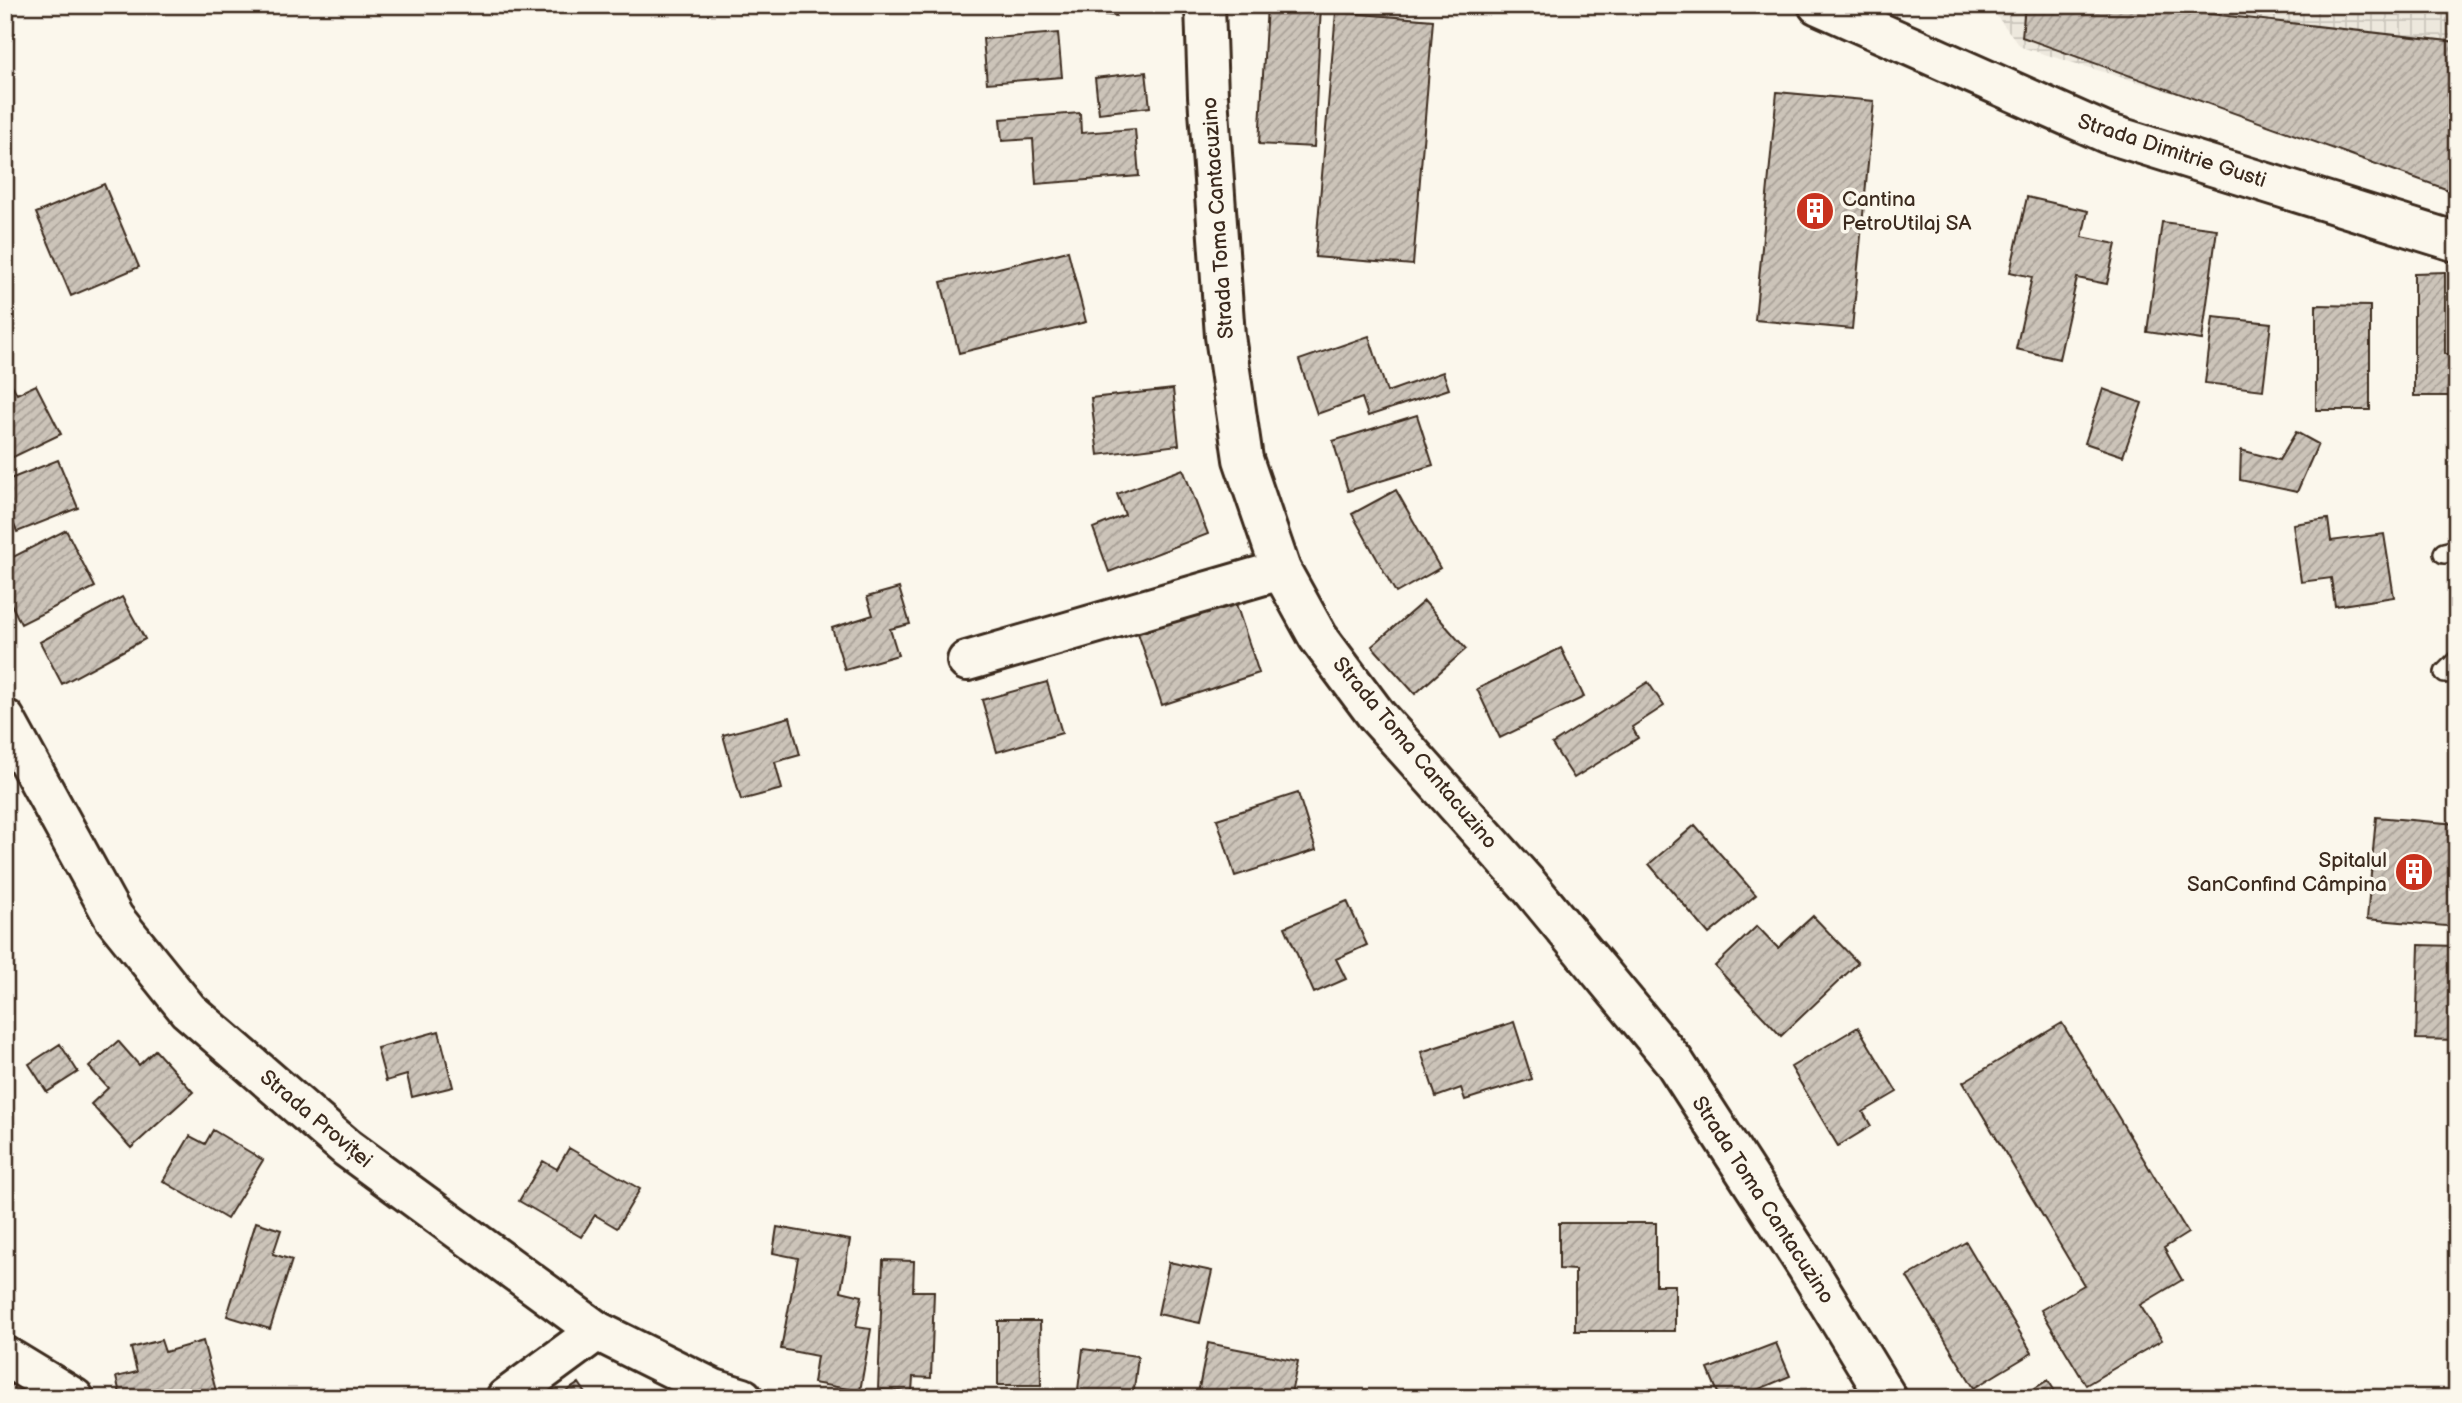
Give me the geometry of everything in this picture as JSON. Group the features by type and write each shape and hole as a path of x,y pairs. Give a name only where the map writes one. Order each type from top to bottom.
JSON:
{"street":[{"name":"Strada Toma Cantacuzino","path":"1205,5 1225,336 1243,458 1281,570 1318,637 1377,716 1530,887 1673,1060 1807,1266 1887,1398"},
{"name":"Strada Dimitrie Gusti","path":"1818,5 2106,133 2457,242"},
{"path":"967,661 1281,570"},
{"name":"Strada Proviței","path":"5,719 114,918 188,1010 347,1149 597,1331 714,1390 743,1398"},
{"path":"506,1398 597,1331"},
{"path":"5,1356 74,1398"}],"shaded area":[{"path":"1988,5 2457,5 2457,178 2021,47"}],"building":[{"path":"1064,5 1117,5 1116,16 1064,10"},
{"path":"1267,5 1321,5 1314,147 1259,144"},
{"path":"2025,5 2132,5 2457,42 2457,193 2022,37"},
{"path":"1336,12 1433,20 1413,265 1315,257"},
{"path":"1058,33 1062,77 987,83 983,39"},
{"path":"1146,72 1150,107 1099,113 1095,78"},
{"name":"Cantina PetroUtilaj SA","path":"1777,92 1874,101 1852,329 1755,320"},
{"path":"1080,113 1081,133 1135,129 1139,176 1036,184 1033,139 1002,141 1000,119"},
{"path":"104,184 139,267 71,296 36,213"},
{"path":"2027,197 2088,211 2082,237 2116,244 2107,284 2077,278 2059,359 2016,349 2032,277 2010,272"},
{"path":"2162,222 2217,229 2202,340 2147,332"},
{"path":"1068,251 1086,322 959,353 941,282"},
{"path":"2445,272 2445,354 2457,354 2457,396 2414,396 2414,273"},
{"path":"2316,305 2370,306 2370,410 2316,410"},
{"path":"2213,317 2271,323 2263,390 2205,383"},
{"path":"1369,336 1387,392 1443,372 1449,389 1368,416 1362,398 1317,414 1299,360"},
{"path":"5,372 17,394 36,385 61,434 5,461"},
{"path":"1173,389 1179,445 1098,455 1091,398"},
{"path":"2103,389 2142,403 2123,456 2085,443"},
{"path":"1417,415 1433,465 1348,491 1333,441"},
{"path":"2296,432 2318,444 2297,492 2240,480 2241,450 2279,460"},
{"path":"58,460 78,508 17,532 5,502 5,481"},
{"path":"1183,469 1208,534 1109,572 1093,528 1125,515 1117,494"},
{"path":"1396,490 1440,568 1396,593 1352,514"},
{"path":"2328,519 2331,541 2384,534 2394,597 2335,606 2331,578 2301,582 2293,524"},
{"path":"66,530 95,587 21,624 5,592 5,561"},
{"path":"899,588 910,624 890,629 898,655 845,670 832,628 873,615 867,597"},
{"path":"122,597 145,639 62,684 40,642"},
{"path":"1235,601 1259,673 1162,705 1138,633"},
{"path":"1424,601 1466,649 1415,694 1372,646"},
{"path":"1561,648 1584,697 1500,738 1477,689"},
{"path":"1047,682 1062,733 997,752 982,700"},
{"path":"1648,682 1664,706 1632,727 1638,738 1574,778 1552,744"},
{"path":"790,717 800,755 775,762 782,789 741,800 723,735"},
{"path":"1298,793 1316,850 1235,876 1217,819"},
{"name":"Spitalul SanConfind Câmpina","path":"2376,817 2457,824 2457,927 2367,919"},
{"path":"1695,825 1756,895 1709,934 1649,864"},
{"path":"1347,901 1367,945 1336,959 1346,979 1314,993 1285,927"},
{"path":"1813,916 1858,963 1781,1036 1715,966 1757,926 1778,948"},
{"path":"2419,945 2457,946 2457,1040 2416,1039"},
{"path":"1514,1022 1532,1079 1465,1100 1461,1088 1436,1097 1421,1052"},
{"path":"2062,1023 2188,1233 2164,1248 2182,1280 2140,1305 2162,1340 2086,1385 2041,1310 2084,1285 1963,1082"},
{"path":"1858,1027 1897,1092 1863,1112 1871,1126 1838,1146 1791,1067"},
{"path":"439,1031 453,1087 412,1097 407,1075 386,1081 377,1048"},
{"path":"118,1041 139,1065 155,1050 193,1092 131,1148 91,1104 108,1088 89,1067"},
{"path":"60,1044 78,1072 47,1092 29,1064"},
{"path":"213,1130 263,1160 227,1219 163,1181 190,1136 205,1144"},
{"path":"569,1148 640,1189 617,1228 595,1215 581,1237 519,1201 543,1161 557,1169"},
{"path":"256,1222 281,1230 273,1254 292,1260 270,1329 227,1316"},
{"path":"1559,1223 1656,1223 1656,1285 1675,1285 1675,1331 1575,1331 1575,1270 1559,1269"},
{"path":"777,1227 850,1240 841,1291 862,1296 856,1327 871,1329 860,1391 813,1383 817,1356 781,1349 798,1258 773,1253"},
{"path":"1966,1242 2032,1353 1974,1388 1907,1277"},
{"path":"883,1260 914,1261 913,1291 934,1291 931,1378 913,1377 912,1392 878,1390"},
{"path":"1169,1262 1212,1271 1200,1323 1158,1314"},
{"path":"998,1321 1040,1321 1041,1385 998,1385"},
{"path":"161,1340 165,1352 203,1341 217,1395 207,1398 121,1398 116,1377 137,1372 131,1348"},
{"path":"1208,1343 1298,1361 1290,1398 1197,1398"},
{"path":"1776,1343 1790,1376 1752,1392 1755,1398 1720,1398 1708,1369"},
{"path":"1083,1349 1138,1356 1133,1398 1077,1398"},
{"path":"2048,1380 2059,1398 2019,1398"},
{"path":"579,1383 589,1398 557,1398"}],"place":[{"name":"Cantina PetroUtilaj SA","path":"1815,211"},
{"name":"Spitalul SanConfind Câmpina","path":"2414,872"}]}
